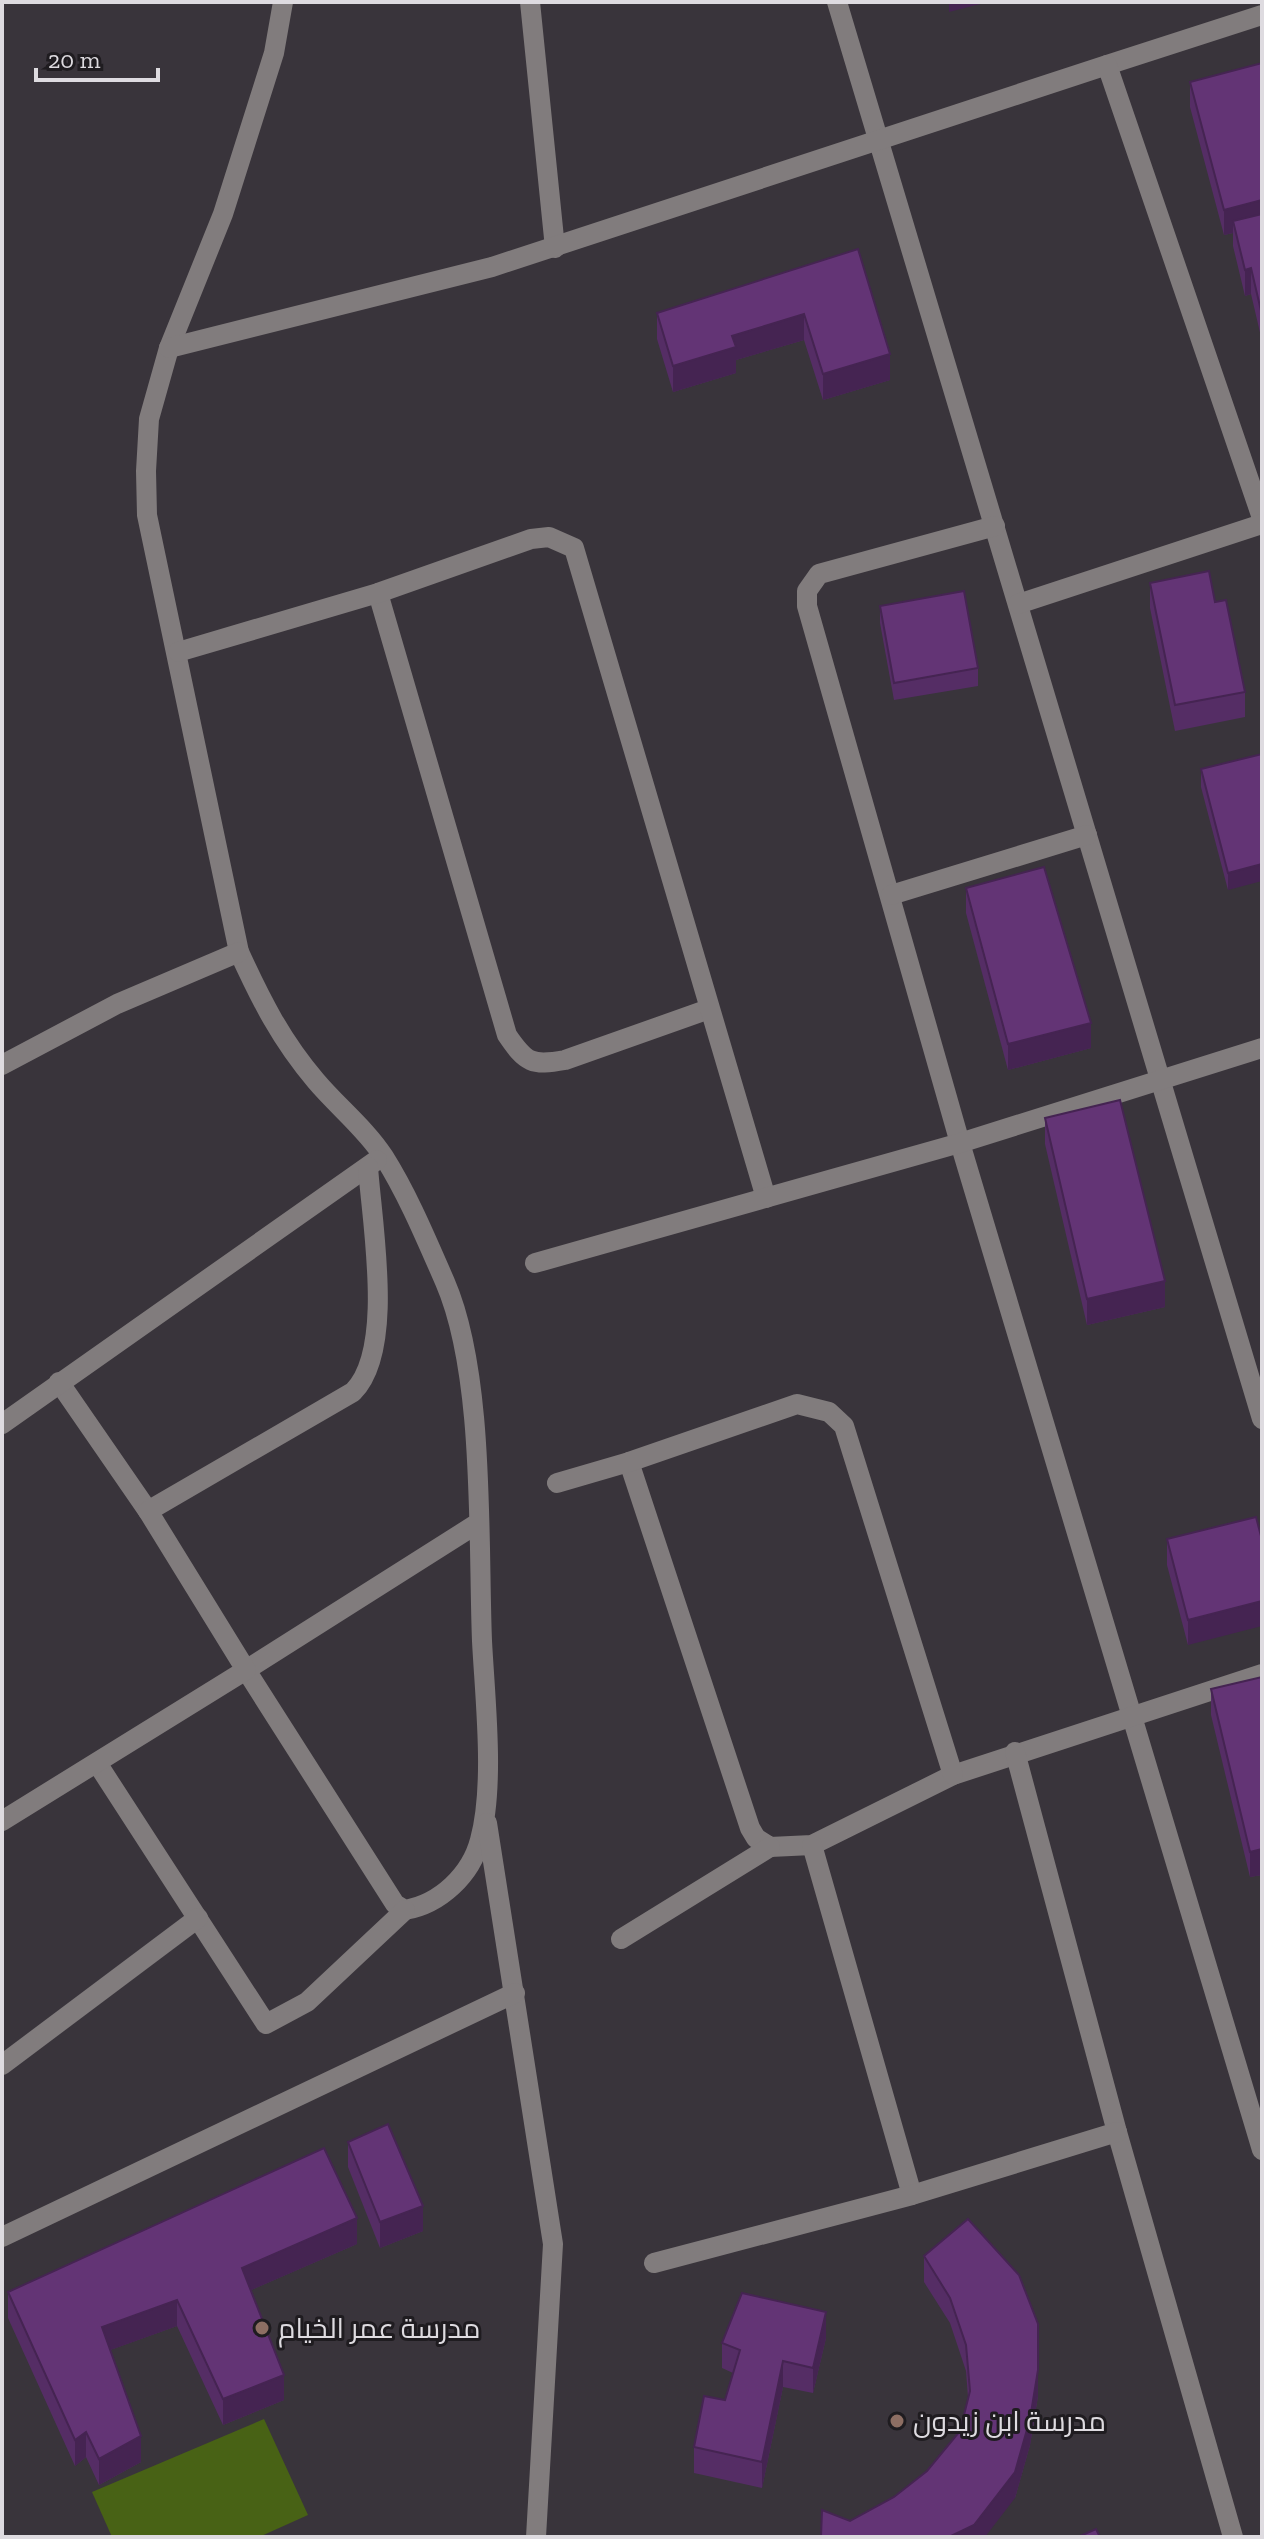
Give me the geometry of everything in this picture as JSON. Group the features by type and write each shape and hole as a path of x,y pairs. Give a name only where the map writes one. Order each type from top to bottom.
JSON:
{"street":[{"path":"283,2 274,53 223,214 169,348 149,419 147,515 239,952 269,1019 376,1161 446,1284 462,1333 473,1426 478,1523 486,1813 553,2244 536,2537"},
{"path":"530,2 555,248"},
{"path":"837,2 1262,1419"},
{"path":"169,348 555,248 1262,15"},
{"path":"1107,65 1262,518"},
{"path":"1018,604 1262,524"},
{"path":"995,526 819,574 807,591 807,606 960,1143 1262,2150"},
{"path":"178,652 378,593 531,539 549,537 574,548 766,1198"},
{"path":"378,593 507,1035 521,1056 540,1065 565,1060 709,1009"},
{"path":"891,895 1087,835"},
{"path":"2,1065 117,1004 239,952"},
{"path":"535,1263 960,1143 1262,1048"},
{"path":"2,1424 376,1161"},
{"path":"148,1511 353,1392 363,1382 370,1370 378,1331 376,1161"},
{"path":"59,1382 148,1511 395,1904 405,1910"},
{"path":"557,1483 629,1462 797,1404 829,1412 844,1426 953,1775"},
{"path":"629,1462 750,1828 756,1838 770,1847"},
{"path":"2,1821 478,1523"},
{"path":"621,1939 770,1847 812,1845 953,1775 1015,1752 1262,1674"},
{"path":"1015,1752 1117,2132 1233,2537"},
{"path":"97,1763 266,2024 307,2002 405,1910 421,1907 448,1891 470,1865 486,1813"},
{"path":"812,1845 912,2195"},
{"path":"2,2065 198,1918"},
{"path":"2,2237 515,1993"},
{"path":"654,2263 912,2195 1117,2132"}],"green space":[{"path":"264,2419 308,2515 259,2537 112,2537 92,2492"}],"building":[{"path":"1262,63 1262,200 1224,210 1190,82"},
{"path":"1262,214 1262,315 1251,268 1245,270 1233,221"},
{"path":"858,249 890,354 823,374 804,314 732,336 736,347 673,366 657,313"},
{"path":"1209,571 1215,602 1226,600 1245,692 1175,705 1150,583"},
{"path":"964,591 978,668 894,683 880,606"},
{"path":"1262,754 1262,864 1228,873 1201,769"},
{"path":"1044,867 1091,1023 1008,1044 966,888"},
{"path":"1120,1100 1165,1281 1087,1299 1045,1118"},
{"path":"1256,1517 1262,1540 1262,1601 1188,1620 1167,1539"},
{"path":"1262,1677 1262,1849 1250,1852 1211,1689"},
{"path":"388,2124 423,2206 380,2222 348,2142"},
{"path":"324,2148 357,2218 242,2268 284,2375 223,2399 177,2300 102,2327 141,2436 99,2459 86,2432 75,2440 8,2292"},
{"path":"968,2219 1019,2275 1038,2324 1038,2370 1030,2419 1015,2472 974,2525 949,2537 821,2537 822,2510 850,2521 894,2497 927,2471 960,2431 970,2391 966,2345 950,2298 924,2256"},
{"path":"742,2293 826,2312 813,2368 783,2361 762,2462 694,2447 704,2396 725,2400 740,2350 722,2343"},
{"path":"1096,2529 1100,2537 1078,2537"}],"place":[{"name":"مدرسة عمر الخيام","path":"262,2328"},
{"name":"مدرسة ابن زيدون","path":"897,2421"}]}
